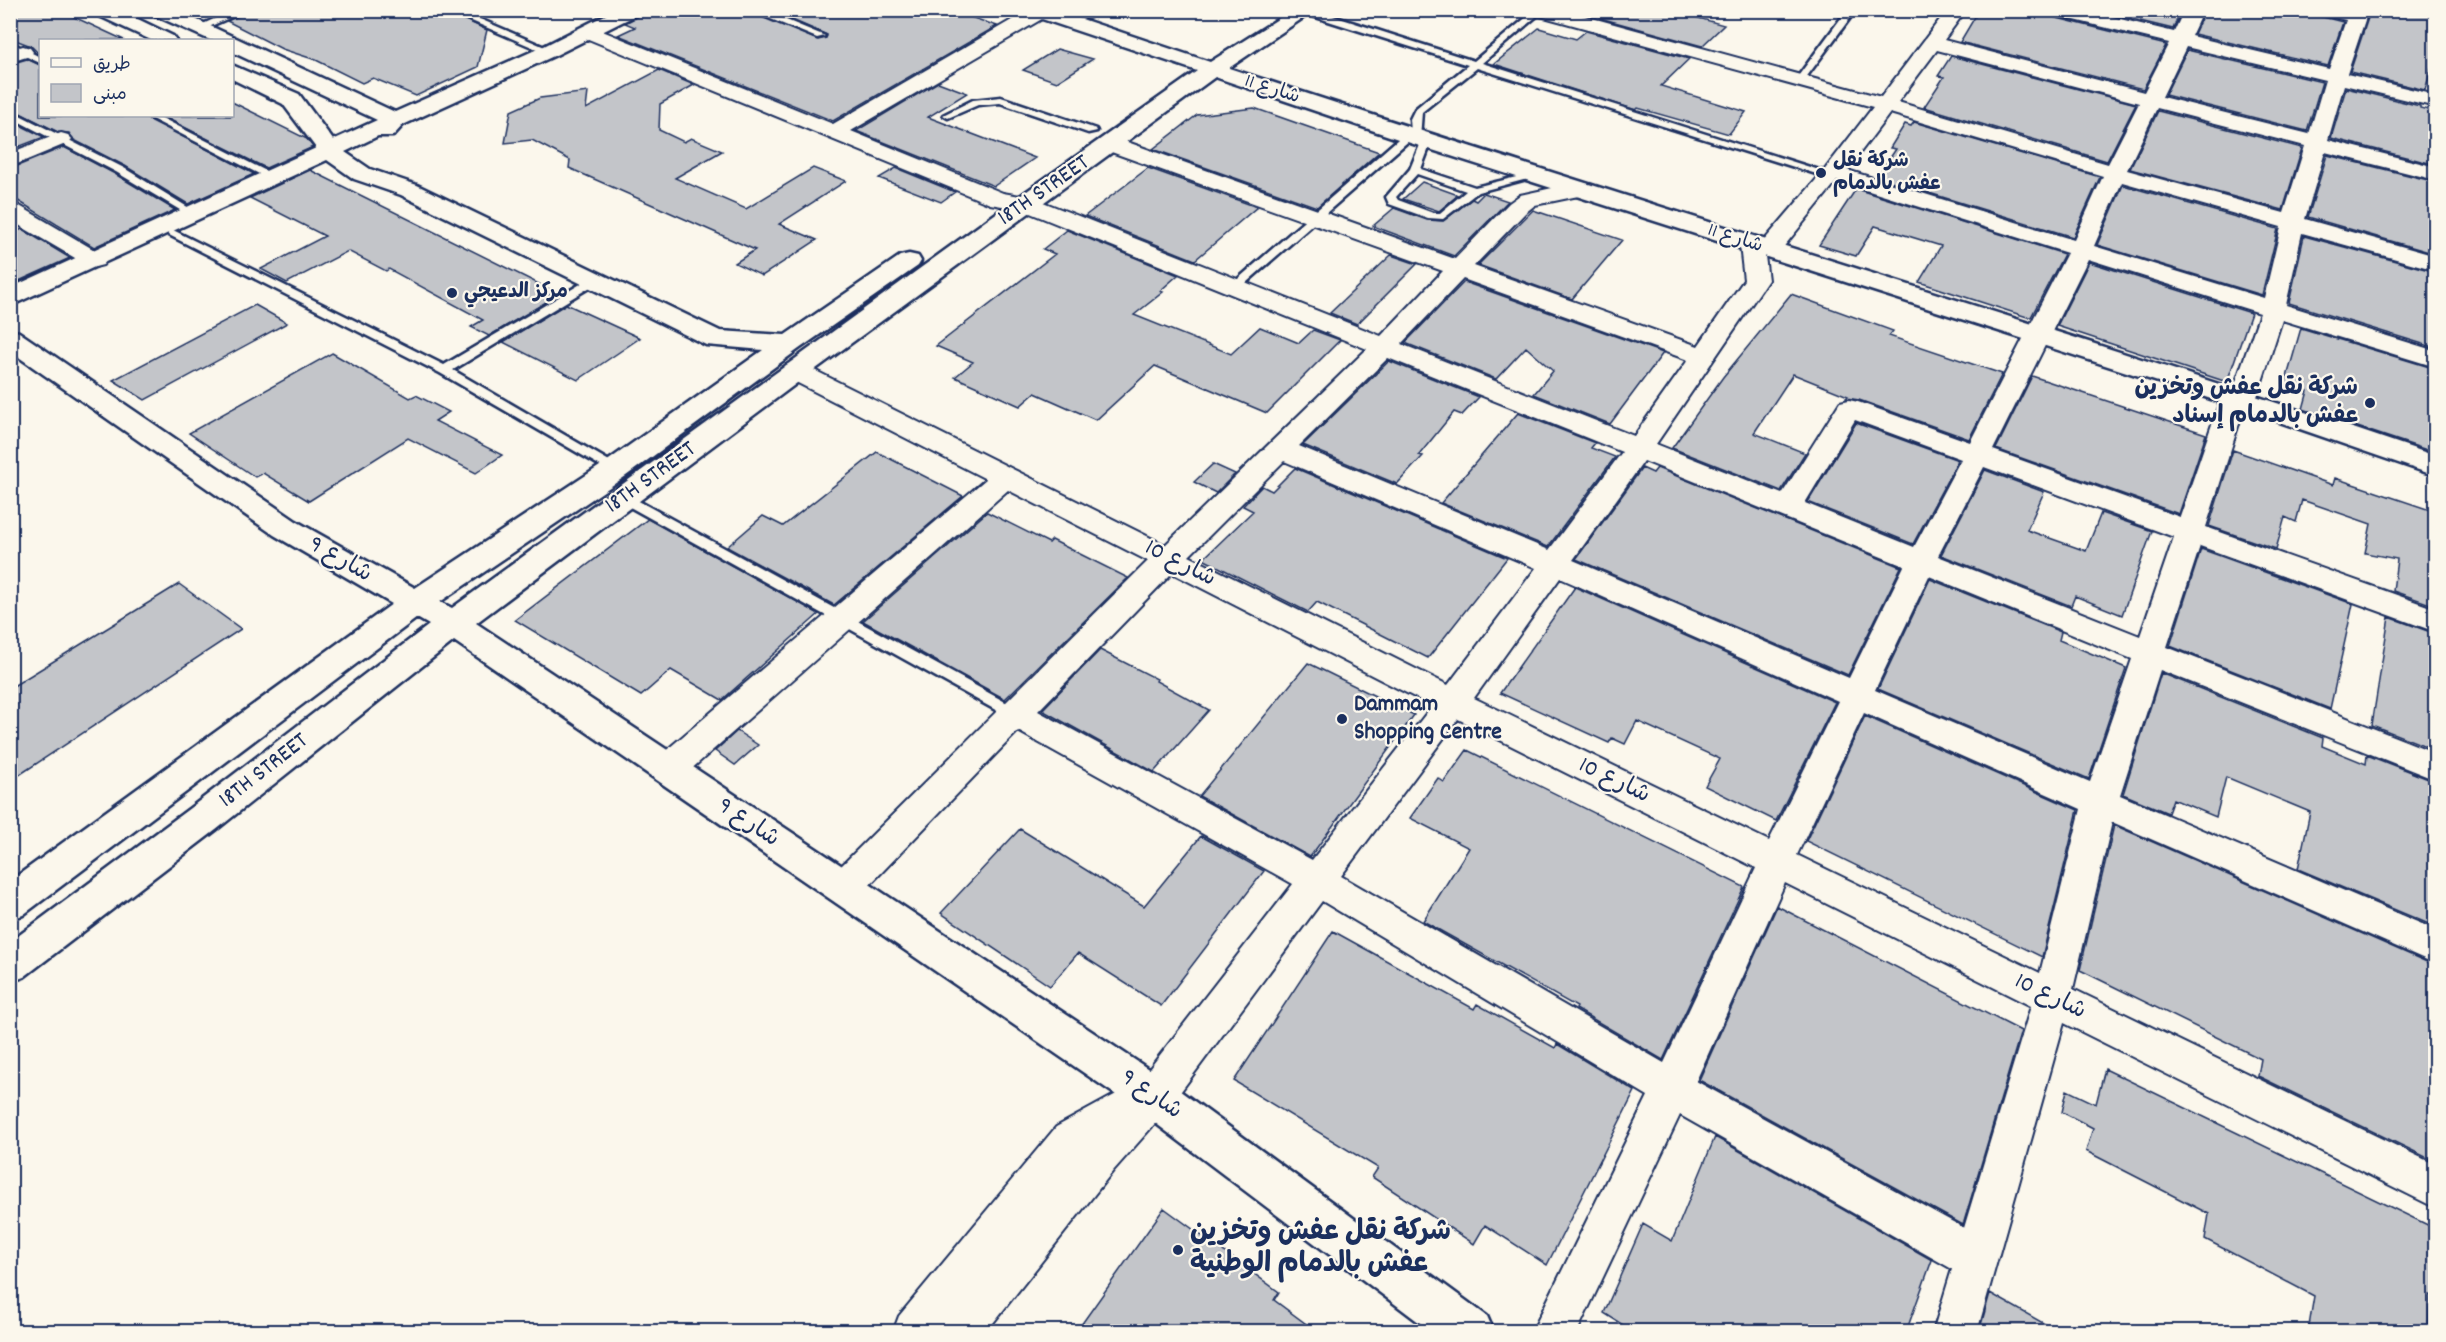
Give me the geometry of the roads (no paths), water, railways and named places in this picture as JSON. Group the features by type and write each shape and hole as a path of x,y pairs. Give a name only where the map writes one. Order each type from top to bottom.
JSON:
{"street":[{"path":"102,10 164,39"},
{"path":"159,10 223,39"},
{"path":"10,298 394,120 549,51 632,10"},
{"path":"1199,66 1271,10"},
{"path":"958,1332 1099,1157 1153,1095 1453,702 1639,449 1756,280 1760,247 1832,174 1887,105 1957,10"},
{"path":"2057,10 2436,101"},
{"path":"1554,1332 1672,1089 1920,562 2029,355 2036,334 2081,249 2115,172 2194,10"},
{"path":"1955,1332 2052,998 2100,803 2189,531 2273,310 2294,223 2356,14 2326,10"},
{"path":"833,133 1037,11"},
{"name":"شارع 11","path":"1037,11 1417,137 2238,399 2436,466"},
{"name":"18TH STREET","path":"10,965 194,826 453,624 624,498 793,357 1199,66 1306,11"},
{"path":"1540,11 1887,105 2436,262"},
{"path":"588,32 833,133 1235,287 2436,767"},
{"path":"1932,43 2436,174"},
{"path":"234,45 394,120"},
{"path":"234,72 291,99 328,151 362,174 410,190 716,339 793,357"},
{"path":"394,120 375,143 379,162 410,190"},
{"path":"1101,137 1313,217 1704,357"},
{"path":"10,161 61,139"},
{"path":"10,310 313,167 328,151"},
{"path":"1832,174 2436,359"},
{"path":"844,887 1168,559 1384,347 1522,204 1539,197 1580,189"},
{"path":"10,210 95,260"},
{"name":"شارع 9","path":"10,338 285,528 453,624 1153,1095 1471,1332"},
{"path":"10,903 415,603 616,469 793,357"},
{"name":"شارع 10","path":"793,357 1006,477 1168,559 2436,1187"},
{"path":"1787,509 1849,408 1976,456 2436,621"},
{"path":"1280,449 1555,564 2436,948"},
{"path":"668,769 1006,477"},
{"path":"1015,714 1317,880 1672,1089 1977,1259"},
{"path":"915,1332 1070,1141 1153,1095"}],"lane":[{"path":"199,28 243,10"},
{"path":"450,10 549,51"},
{"path":"753,10 820,36"},
{"path":"1799,81 1852,10"},
{"path":"1306,11 1832,174"},
{"path":"1537,175 1474,190 1443,216 1432,216 1393,202 1391,197 1415,170 1417,137 1415,128 1418,111 1540,11"},
{"path":"948,115 976,102 1001,100 1101,137"},
{"path":"10,113 194,214"},
{"path":"153,117 273,177"},
{"path":"1235,287 1313,217 1417,137"},
{"path":"1415,170 1474,190"},
{"path":"173,233 444,370 616,469"},
{"path":"444,370 593,280"},
{"path":"624,498 1015,714"}],"place":[{"name":"شركة نقل عفش بالدمام","path":"1821,173"},
{"name":"مركز الدعيجي","path":"452,293"},
{"name":"شركة نقل عفش وتخزين عفش بالدمام إسناد","path":"2370,403"},
{"name":"Dammam Shopping Centre","path":"1342,719"},
{"name":"شركة نقل عفش وتخزين عفش بالدمام الوطنية","path":"1178,1250"}]}
